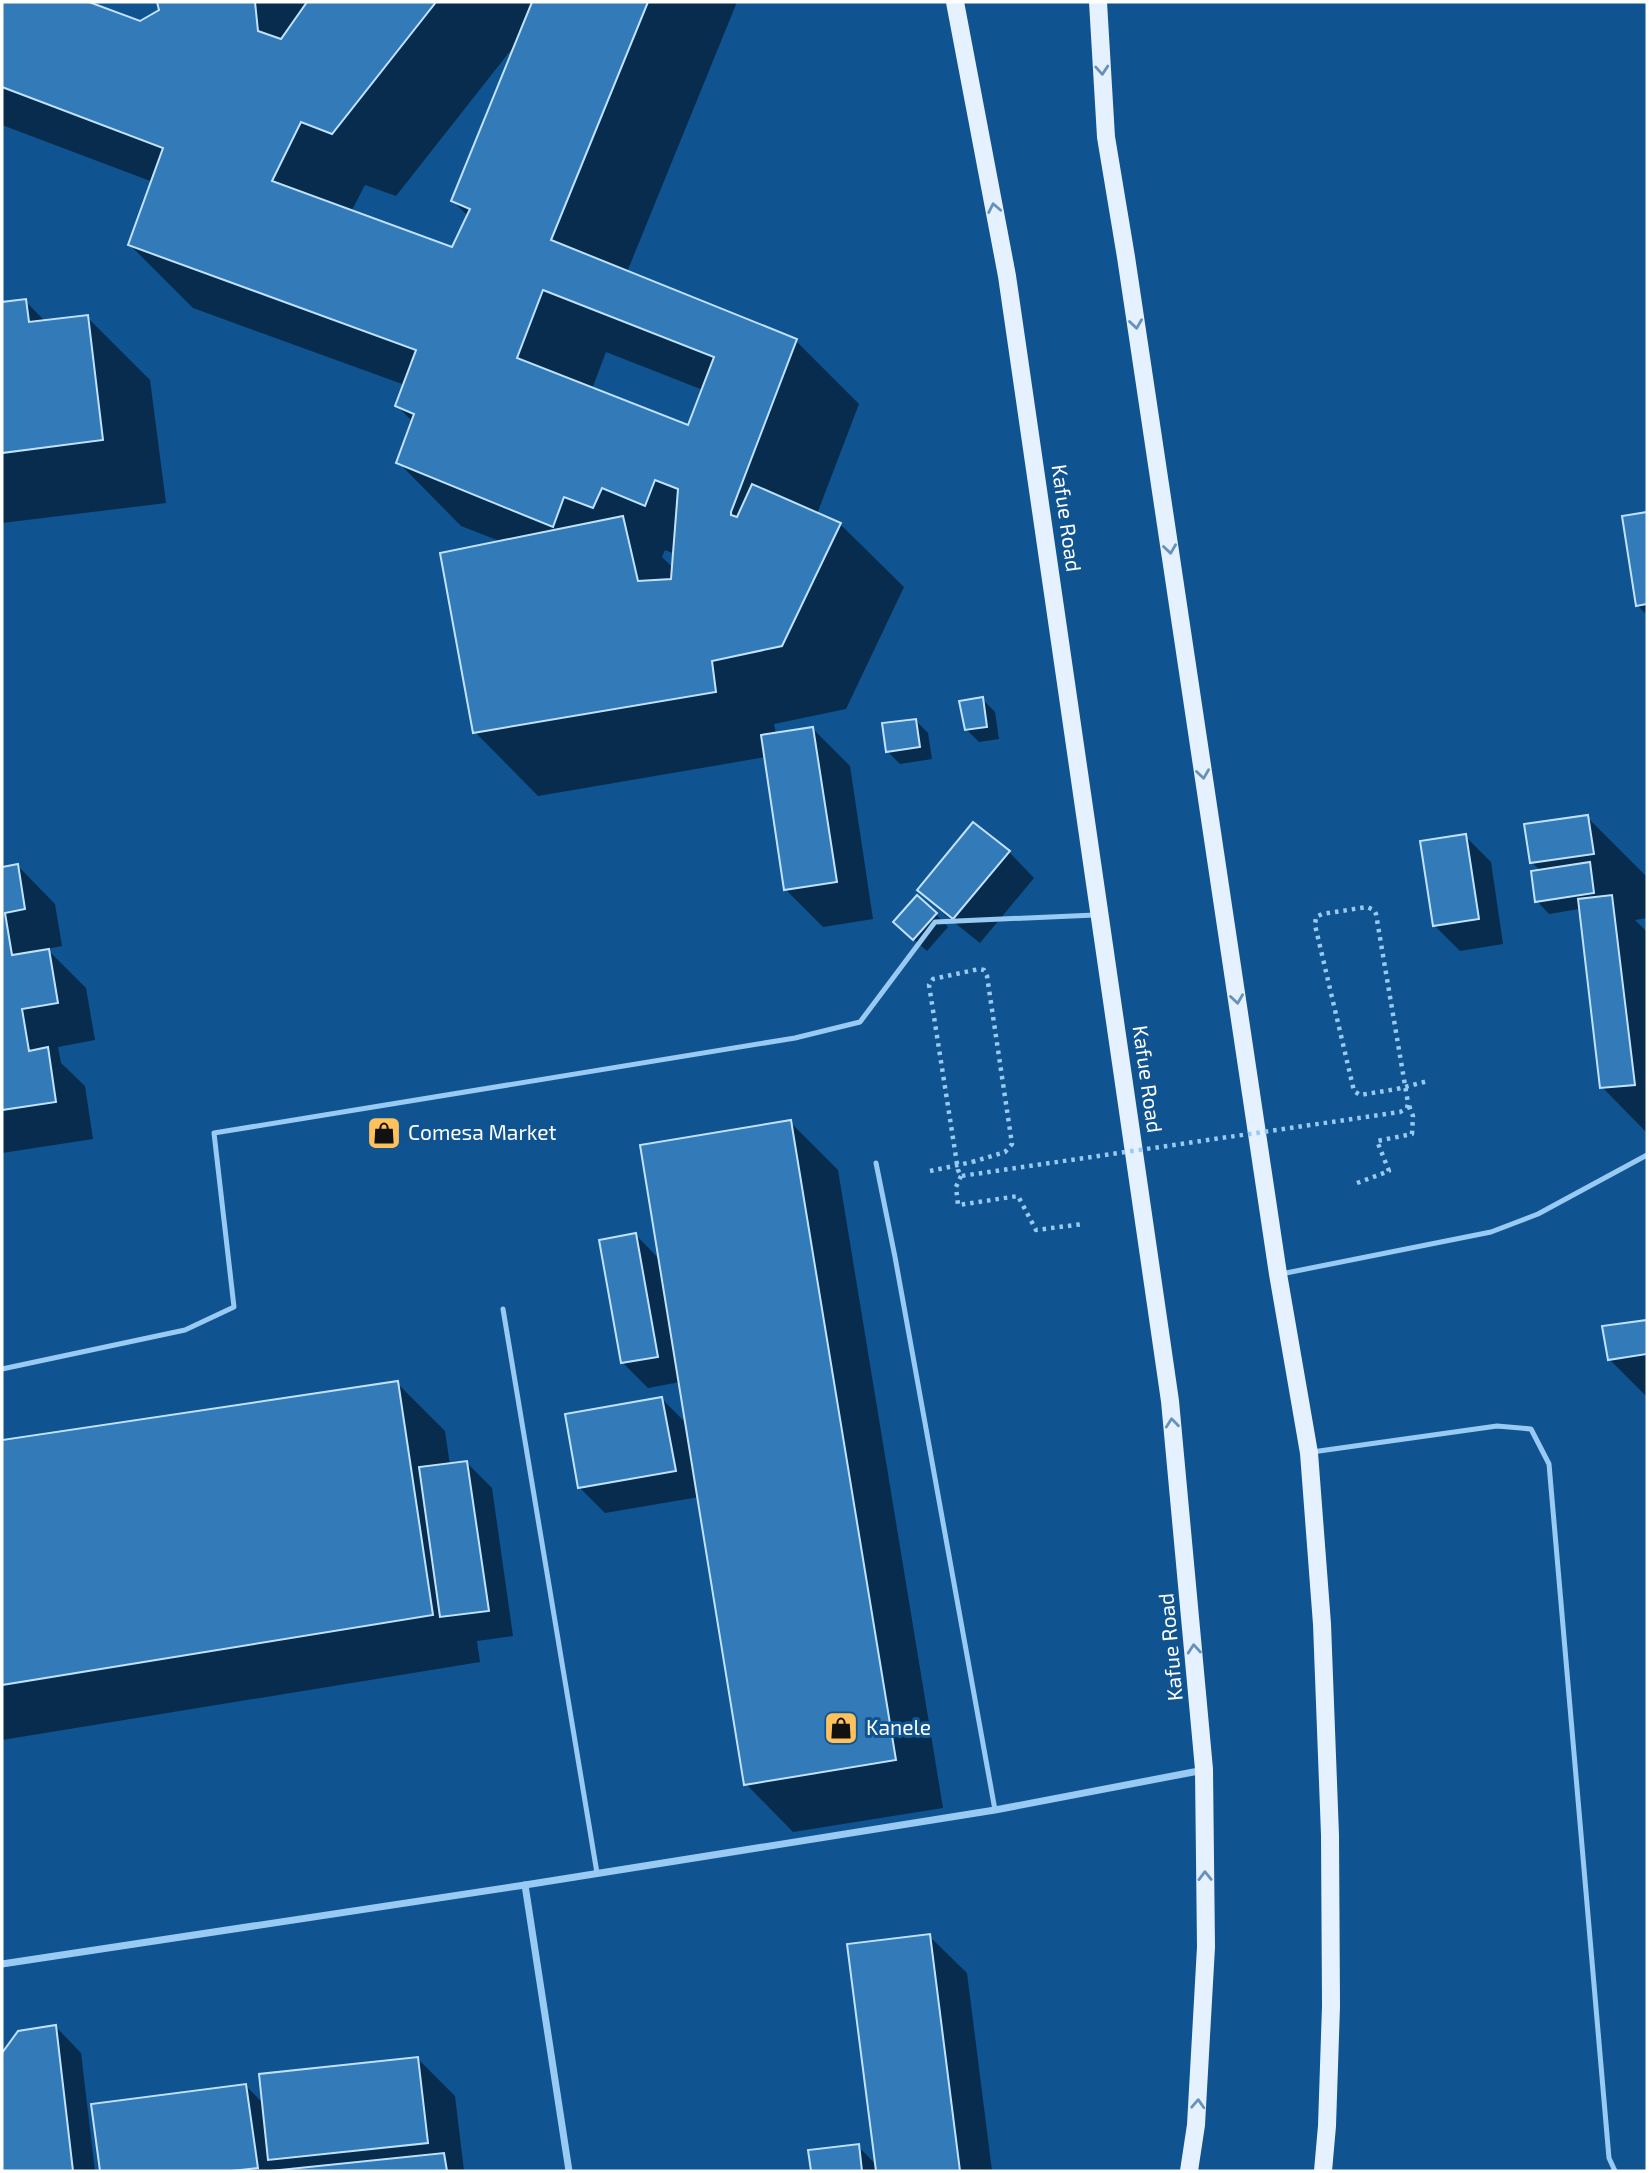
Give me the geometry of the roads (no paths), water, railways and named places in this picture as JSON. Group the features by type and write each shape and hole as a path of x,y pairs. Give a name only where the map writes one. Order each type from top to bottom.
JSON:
{"main road":[{"name":"Kafue Road","path":"955,2 1007,275 1170,1401 1204,1769 1206,1947 1196,2125 1189,2171"},
{"path":"1098,2 1106,137 1278,1275 1309,1452 1322,1623 1330,1835 1331,2006 1328,2126 1323,2171"}],"street":[{"path":"2,1964 995,1810 1204,1769"},
{"path":"525,1885 569,2171"}],"lane":[{"path":"2,1369 185,1330 234,1307 214,1133 808,1035 860,1022 935,922 1101,915"},
{"path":"1278,1275 1491,1232 1538,1214 1647,1155"},
{"path":"876,1163 995,1810"},
{"path":"503,1309 597,1873"},
{"path":"1309,1452 1497,1426 1531,1429 1549,1464 1609,2158 1615,2171"}],"place":[{"name":"Comesa Market","path":"384,1133"},
{"name":"Kanele","path":"841,1728"}]}
